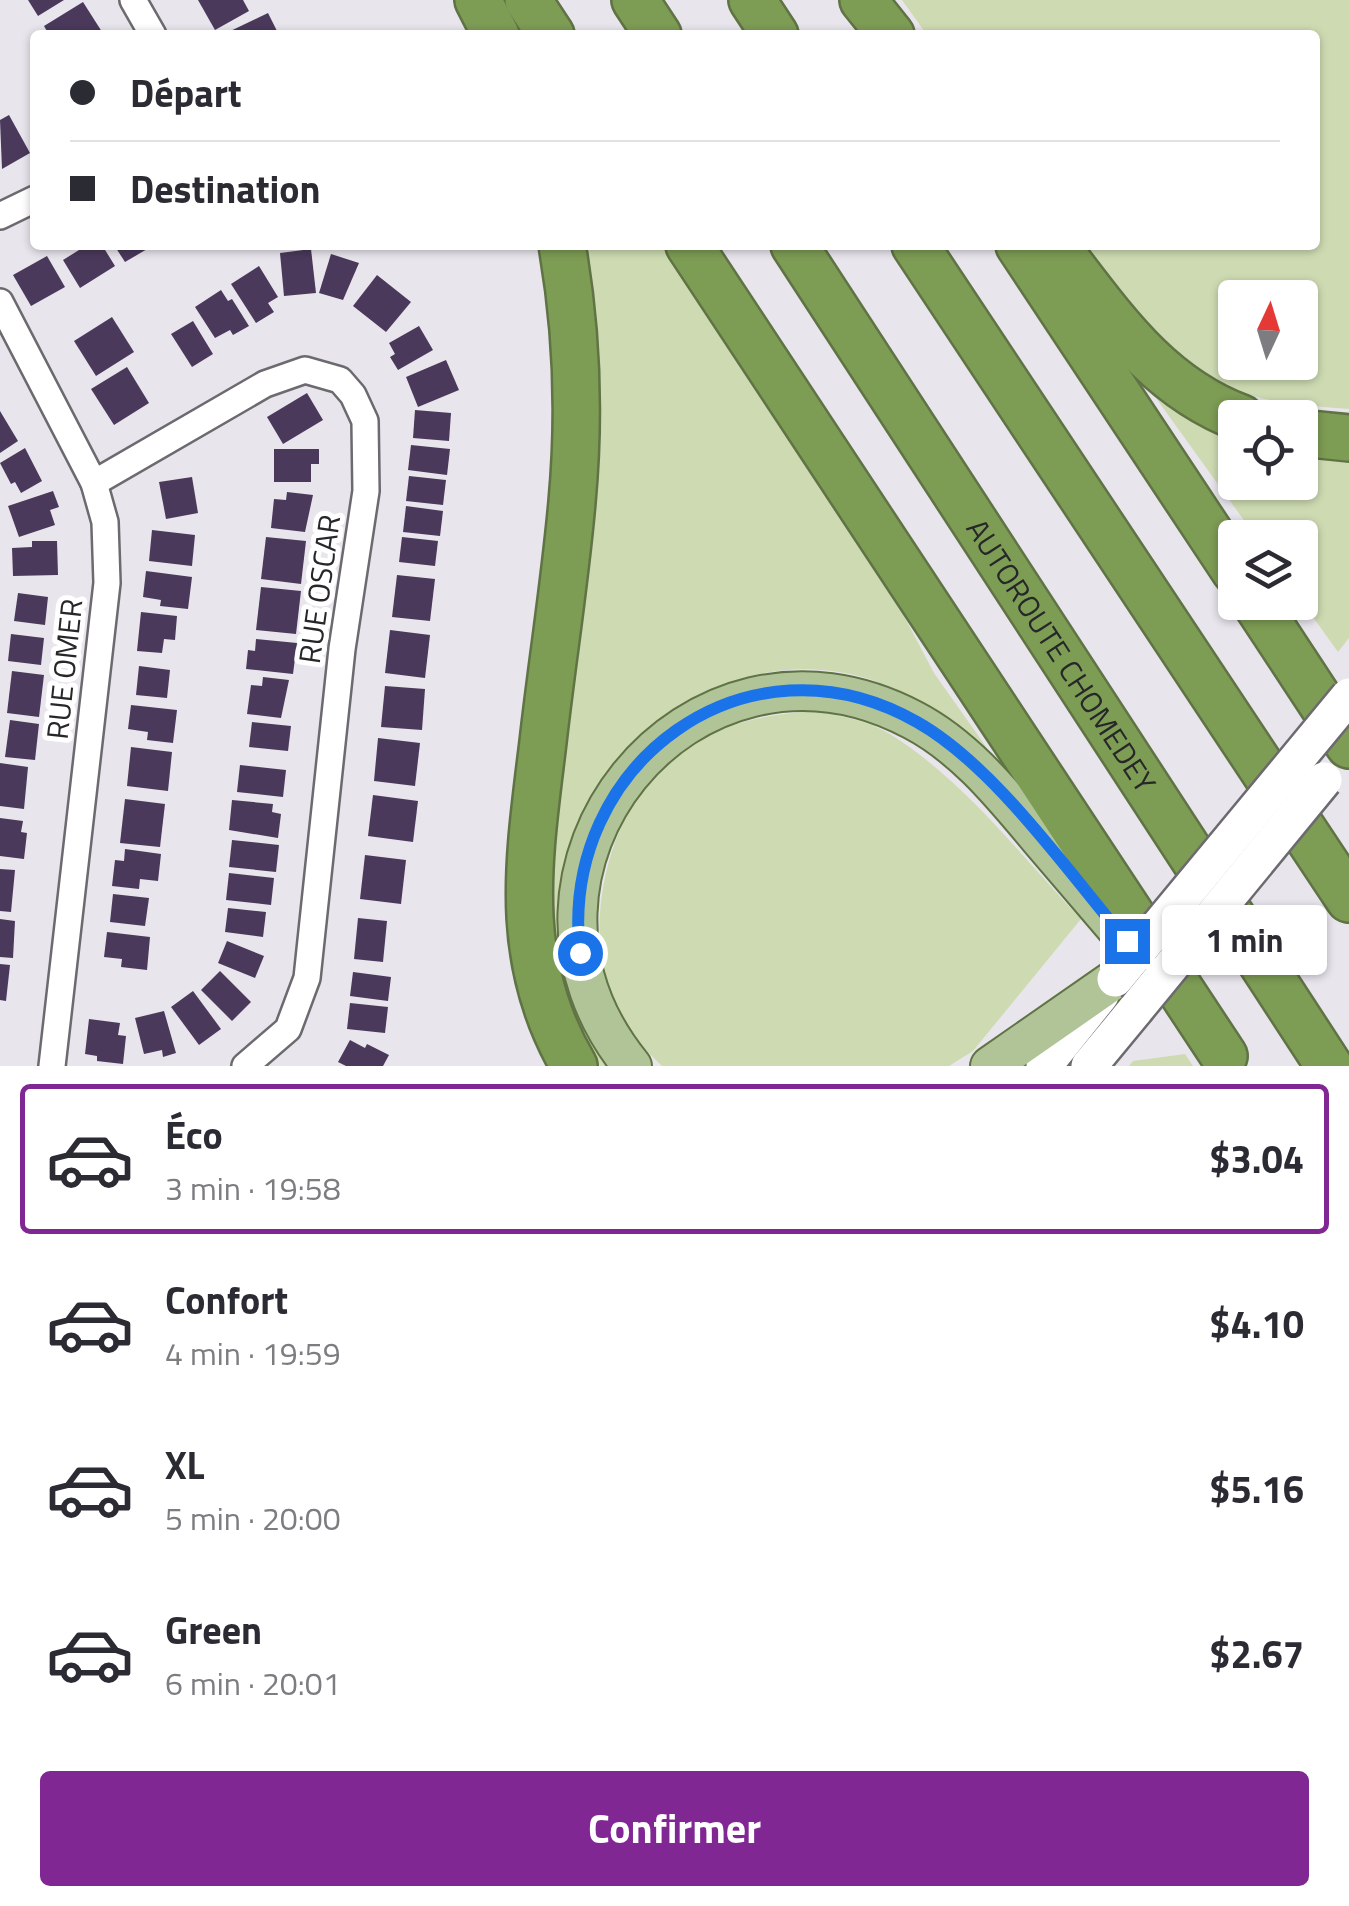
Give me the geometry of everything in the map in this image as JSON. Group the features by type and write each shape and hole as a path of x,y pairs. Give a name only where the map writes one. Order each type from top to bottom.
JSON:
{"highway":[{"path":"478,0 493,30"},
{"path":"528,0 548,30"},
{"path":"635,0 655,30"},
{"path":"752,0 772,30"},
{"path":"861,0 878,30"},
{"path":"861,0 887,30"},
{"path":"563,250 575,358 574,476 531,839 527,906 536,974 554,1026 574,1066"},
{"path":"692,250 1228,1061"},
{"name":"AUTOROUTE CHOMEDEY","path":"797,250 1329,1066"},
{"path":"918,250 1349,899"},
{"path":"1022,250 1218,546"},
{"path":"1059,250 1129,340 1155,366 1191,393 1218,406"},
{"path":"1318,435 1349,438"},
{"path":"1269,620 1345,728"}],"main road":[{"path":"632,1066 599,1012 580,953 578,895 591,839 624,779 673,732 720,707 790,692 827,692 864,699 915,721 946,742 1005,798 1228,1061"},
{"path":"1044,1066 1125,994 1345,728"},
{"path":"1089,1066 1125,994 1345,728"},
{"path":"990,1066 1125,994"}],"street":[{"path":"133,0 150,30"},
{"path":"0,216 30,201"},
{"name":"RUE OMER","path":"0,302 94,483 105,522 107,583 52,1066"},
{"name":"RUE OSCAR","path":"94,483 265,384 305,370 340,380 364,421 366,492 342,649 306,978 288,1030 246,1066"}],"green space":[{"path":"902,0 1349,0 1349,409 1318,406 1318,400 1272,400 1235,390 1188,364 1148,328 1082,250 1320,250 1320,30 923,30"},
{"path":"576,250 664,250 866,544 934,673 1011,782 953,727 922,704 886,685 826,670 767,672 712,690 662,720 619,760 587,810 566,866 559,926 563,956 582,1018 611,1066 600,1066 584,1045 544,935"},
{"path":"1135,369 1218,421 1218,484"},
{"path":"1318,450 1349,454 1349,638 1338,652 1315,620 1318,520 1244,520 1229,500 1318,500"},
{"path":"816,711 872,725 943,773 1081,919 973,1051 949,1066 662,1066 627,1025 601,969 603,890 619,833 648,782 690,744 751,720"},
{"path":"1185,1054 1193,1066 1129,1066 1133,1061"}],"building":[{"path":"28,0 64,0 38,16"},
{"path":"198,0 243,0 249,11 215,30"},
{"path":"83,2 101,30 46,30 44,26"},
{"path":"268,13 276,30 232,30"},
{"path":"9,115 30,153 2,169 0,120"},
{"path":"79,250 105,250 115,266 80,288 63,260"},
{"path":"117,250 145,250 125,262"},
{"path":"311,250 316,293 284,296 280,253"},
{"path":"331,254 359,263 343,300 319,293"},
{"path":"47,256 65,287 31,306 13,275"},
{"path":"259,266 278,297 268,303 274,312 256,323 231,284"},
{"path":"377,275 411,302 386,332 353,306"},
{"path":"221,290 228,301 232,299 249,326 233,335 230,330 215,338 195,307"},
{"path":"112,317 134,352 96,376 74,341"},
{"path":"193,321 213,354 192,367 171,334"},
{"path":"419,326 433,350 398,370 390,357 395,354 389,343"},
{"path":"446,360 459,390 418,407 406,377"},
{"path":"127,367 149,403 114,425 91,389"},
{"path":"307,393 323,420 283,444 267,417"},
{"path":"415,410 451,413 449,441 413,438"},
{"path":"0,411 18,441 0,453"},
{"path":"411,445 450,449 447,475 408,470"},
{"path":"25,448 42,481 21,493 15,482 11,484 0,463"},
{"path":"274,449 319,449 319,464 311,464 311,482 274,482"},
{"path":"409,476 446,480 443,505 406,501"},
{"path":"192,477 198,513 166,519 159,482"},
{"path":"53,491 59,507 50,510 55,525 19,537 8,506"},
{"path":"287,492 313,495 305,532 271,528 274,499 286,500"},
{"path":"406,506 443,511 440,536 403,532"},
{"path":"152,530 195,535 192,566 149,561"},
{"path":"266,537 306,541 301,584 261,579"},
{"path":"402,537 438,541 435,566 399,562"},
{"path":"32,541 57,541 58,575 13,576 12,548 32,547"},
{"path":"146,571 192,577 188,609 160,606 161,600 143,597"},
{"path":"397,575 435,579 430,621 392,617"},
{"path":"261,587 301,591 296,634 256,630"},
{"path":"18,593 48,597 45,625 14,621"},
{"path":"141,612 177,616 175,640 164,639 162,653 137,651"},
{"path":"390,630 430,635 425,678 385,673"},
{"path":"11,634 44,638 41,665 8,661"},
{"path":"256,639 297,643 293,674 246,669 248,650 255,651"},
{"path":"139,666 170,670 167,698 136,695"},
{"path":"12,671 44,675 39,717 7,713"},
{"path":"263,677 289,680 281,718 247,714 251,685 262,686"},
{"path":"385,686 425,689 422,730 381,727"},
{"path":"131,705 177,710 173,743 147,740 148,732 128,729"},
{"path":"10,720 39,724 35,760 5,757"},
{"path":"252,722 291,726 288,751 249,747"},
{"path":"378,738 420,743 415,786 374,781"},
{"path":"131,747 172,752 168,791 127,786"},
{"path":"0,763 28,767 24,809 0,806"},
{"path":"240,765 286,770 283,797 237,792"},
{"path":"373,795 418,801 413,842 368,836"},
{"path":"125,799 165,804 160,847 120,843"},
{"path":"232,800 273,804 272,812 281,814 278,838 229,830"},
{"path":"0,818 23,821 21,832 27,833 24,859 0,856"},
{"path":"232,840 279,845 276,872 229,867"},
{"path":"125,849 161,854 158,881 140,879 139,889 112,886 115,860 124,861"},
{"path":"365,855 406,860 401,904 360,899"},
{"path":"0,869 15,870 11,912 0,911"},
{"path":"229,873 274,878 271,905 226,900"},
{"path":"113,894 149,898 145,926 110,922"},
{"path":"228,908 266,912 263,937 225,932"},
{"path":"358,918 387,921 383,962 354,959"},
{"path":"0,919 15,921 13,958 0,957"},
{"path":"107,932 150,937 147,970 121,967 122,959 104,957"},
{"path":"227,941 264,956 255,978 218,963"},
{"path":"0,964 10,965 6,1001 0,1000"},
{"path":"220,971 251,1002 232,1021 201,990"},
{"path":"353,972 391,977 388,1001 350,996"},
{"path":"193,991 221,1029 199,1045 171,1007"},
{"path":"350,1003 388,1007 385,1033 347,1029"},
{"path":"164,1011 176,1053 163,1057 162,1050 144,1054 135,1018"},
{"path":"89,1019 120,1023 118,1035 126,1036 123,1064 97,1061 97,1056 85,1054"},
{"path":"350,1040 389,1055 383,1066 346,1066 338,1062"}],"route":[{"path":"580,953 578,895 591,839 618,787 643,757 688,722 720,707 774,693 810,691 864,699 915,721 946,742 1005,798 1127,941"}]}
